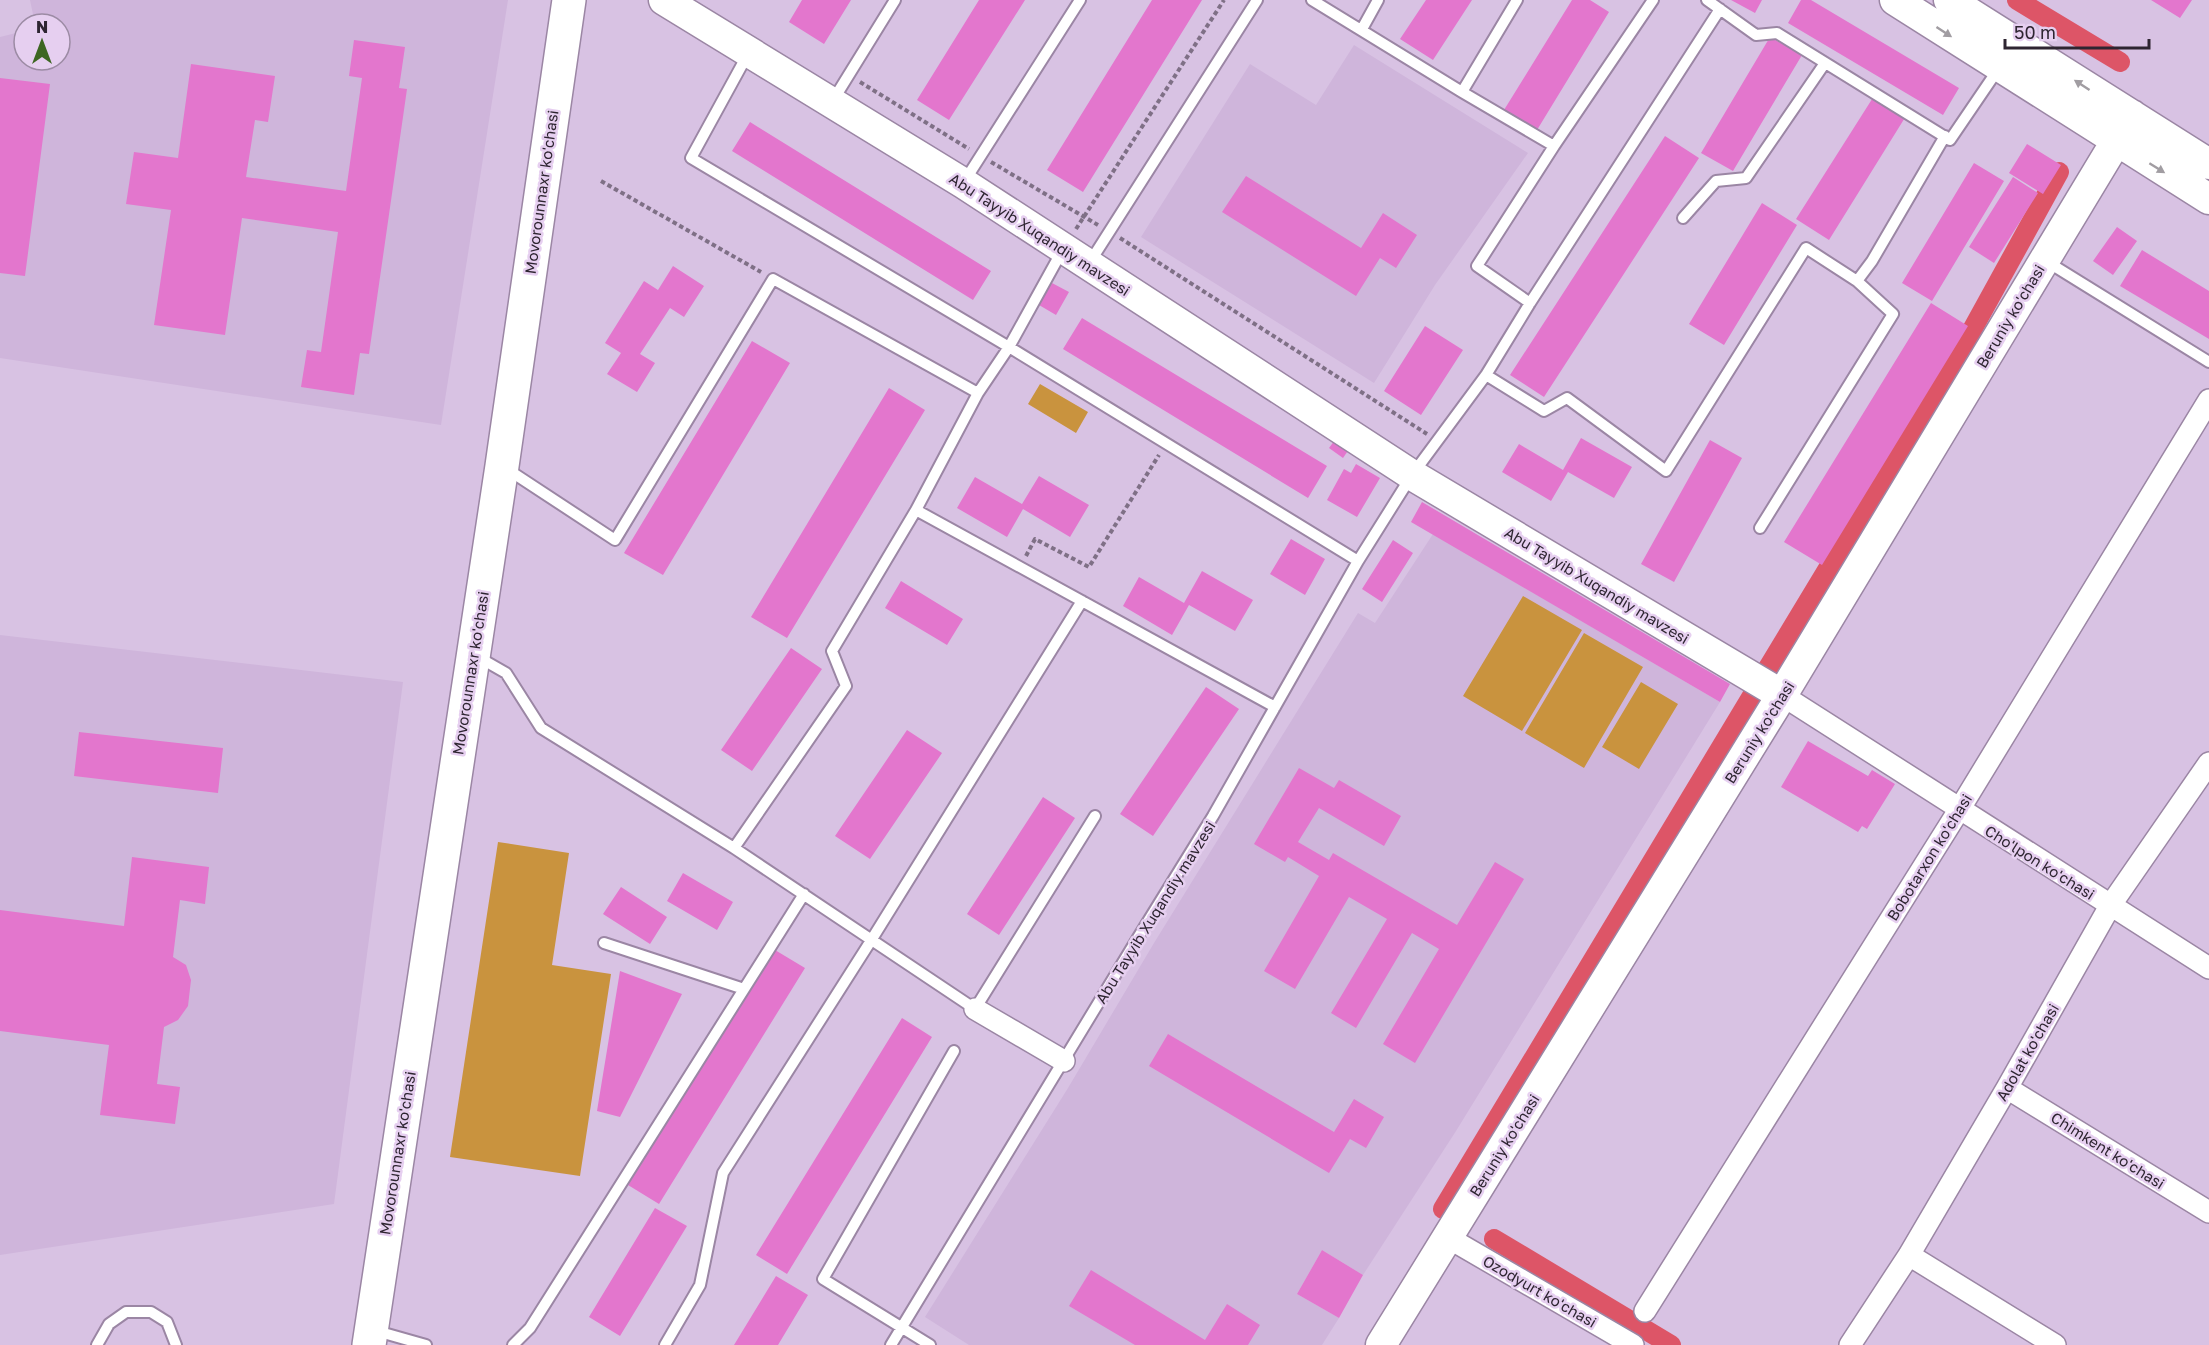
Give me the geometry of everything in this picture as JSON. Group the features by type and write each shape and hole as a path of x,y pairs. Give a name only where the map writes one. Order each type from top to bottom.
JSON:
{"highway":[{"name":"Movorounnaxr ko'chasi","path":"368,1340 502,466 569,0"}],"main road":[{"name":"Abu Tayyib Xuqandiy mavzesi","path":"664,0 963,183 1412,475 1782,695"},
{"path":"1895,0 2209,199"},
{"path":"1949,0 2209,164"},
{"name":"Beruniy ko'chasi","path":"1381,1345 1782,695 2044,260 2111,139 2132,115"}],"street":[{"name":"Bobotarxon ko'chasi","path":"1644,1311 1959,810 2209,400"},
{"name":"Cho'lpon ko'chasi","path":"1782,695 2209,968"},
{"name":"Adolat ko'chasi","path":"1850,1345 1909,1255 2110,906 2209,763"},
{"path":"975,1009 1064,1061"},
{"name":"Chimkent ko'chasi","path":"2007,1088 2209,1212"},
{"name":"Ozodyurt ko'chasi","path":"1447,1237 1633,1345"},
{"path":"1909,1255 2055,1345"}],"lane":[{"path":"831,102 895,0"},
{"path":"963,183 1080,0"},
{"path":"1088,265 1257,0"},
{"path":"1312,0 1554,146"},
{"path":"1362,29 1378,0"},
{"path":"1462,92 1517,0"},
{"path":"1530,303 1477,266 1554,146 1653,0"},
{"path":"1707,0 1756,35 1777,33 1950,140 1999,67"},
{"path":"1412,475 1486,375 1720,9"},
{"path":"749,52 691,158 1010,346 1358,561"},
{"path":"1683,218 1716,182 1746,178 1825,63"},
{"path":"1857,281 1872,261 1945,136"},
{"path":"734,848 846,686 831,651 916,510 978,393 1010,346 1064,248"},
{"path":"1486,375 1544,411 1567,398 1666,471 1806,248 1857,281 1893,314 1760,528"},
{"path":"2044,260 2209,362"},
{"path":"502,466 615,540 773,279 978,393"},
{"name":"Abu Tayyib Xuqandiy mavzesi","path":"891,1345 1133,945 1214,816 1358,561 1412,475"},
{"path":"916,510 1275,707"},
{"path":"665,1345 699,1286 723,1173 872,939 1082,601"},
{"path":"473,654 506,673 541,728 734,848 975,1009 1095,816"},
{"path":"513,1345 530,1328 804,894"},
{"path":"604,943 744,989"},
{"path":"930,1345 823,1279 954,1051"},
{"path":"97,1345 109,1324 126,1312 151,1312 167,1322 176,1345"},
{"path":"368,1340 426,1345"}],"path":[{"path":"1064,248 1224,0"},
{"path":"848,75 1109,231 1438,441"},
{"path":"601,182 775,280"},
{"path":"1019,567 1035,539 1089,567 1166,444"}],"shaded area":[{"path":"30,0 508,0 441,425 0,358 0,37 12,34 12,72 72,72 72,12 32,12"},
{"path":"1354,45 1528,153 1435,285 1374,383 1141,237 1250,64 1316,105"},
{"path":"1040,384 1088,412 1076,433 1028,404"},
{"path":"1433,534 1720,702 1456,1131 1363,1275 1322,1250 1297,1294 1339,1318 1322,1345 969,1345 925,1317 1068,1088 1154,943 1358,613 1375,623"},
{"path":"1523,596 1582,630 1522,731 1463,696"},
{"path":"1584,633 1643,667 1584,768 1525,733"},
{"path":"0,635 403,682 334,1204 0,1255"},
{"path":"1641,682 1678,704 1639,769 1602,747"},
{"path":"498,842 569,853 552,965 611,974 580,1176 450,1157"}],"building":[{"path":"802,0 851,0 824,44 789,22"},
{"path":"979,0 1025,0 949,120 917,100"},
{"path":"1152,0 1202,0 1083,192 1047,170"},
{"path":"1426,0 1472,0 1433,60 1400,39"},
{"path":"1572,0 1590,0 1609,12 1537,130 1504,110"},
{"path":"1731,0 1762,0 1755,13"},
{"path":"1801,0 1811,0 1959,88 1943,115 1788,23"},
{"path":"2151,0 2192,0 2180,18"},
{"path":"1770,37 1802,55 1733,171 1701,153"},
{"path":"354,40 405,47 399,88 407,89 369,354 360,353 354,395 301,387 307,350 321,352 338,232 242,218 225,335 154,325 171,210 126,204 134,152 178,158 191,64 275,76 268,122 255,120 246,177 346,191 362,78 349,76"},
{"path":"0,78 50,84 25,276 0,273"},
{"path":"1874,96 1906,116 1829,240 1796,219"},
{"path":"750,122 991,271 973,300 732,151"},
{"path":"1665,136 1699,158 1544,397 1510,375"},
{"path":"2027,144 2061,165 2043,194 2009,173"},
{"path":"1974,163 2004,181 1932,301 1902,283"},
{"path":"1246,176 1361,248 1383,213 1417,235 1396,268 1380,258 1356,296 1222,212"},
{"path":"2013,177 2038,193 1994,263 1969,247"},
{"path":"1762,203 1797,225 1724,345 1689,324"},
{"path":"2117,227 2137,241 2113,275 2093,261"},
{"path":"2142,250 2209,291 2209,339 2120,286"},
{"path":"673,266 704,286 684,317 670,308 640,354 655,363 637,392 607,374 621,353 605,343 644,281 658,290"},
{"path":"1052,283 1069,292 1056,315 1039,305"},
{"path":"1931,303 1968,326 1822,565 1784,542"},
{"path":"1082,318 1327,466 1308,498 1063,349"},
{"path":"1425,326 1463,350 1421,415 1384,391"},
{"path":"752,341 790,363 663,575 624,553"},
{"path":"889,388 925,410 787,638 751,617"},
{"path":"1340,433 1354,442 1343,458 1329,448"},
{"path":"1581,438 1632,467 1614,498 1568,472 1551,501 1502,472 1519,444 1563,470"},
{"path":"1710,440 1742,458 1674,582 1641,564"},
{"path":"1356,464 1380,478 1357,517 1327,500 1344,469 1351,473"},
{"path":"1039,476 1089,505 1070,537 1023,509 1007,537 957,508 975,477 1022,504"},
{"path":"1422,502 1730,684 1720,702 1411,522"},
{"path":"1291,539 1325,559 1305,595 1270,574"},
{"path":"1393,540 1413,553 1382,602 1362,589"},
{"path":"1202,571 1253,600 1235,631 1189,605 1172,635 1123,606 1139,577 1184,603"},
{"path":"901,581 963,619 947,645 885,608"},
{"path":"791,648 822,669 752,771 721,750"},
{"path":"1206,687 1239,709 1153,836 1120,814"},
{"path":"907,730 942,753 870,859 835,836"},
{"path":"79,732 223,748 218,793 74,776"},
{"path":"1808,741 1868,776 1872,770 1895,784 1867,829 1862,826 1858,832 1781,787"},
{"path":"1299,768 1334,788 1339,780 1401,816 1384,846 1319,808 1298,842 1329,860 1333,853 1457,925 1495,862 1524,879 1415,1063 1383,1044 1439,949 1412,933 1356,1028 1331,1013 1387,919 1349,897 1295,989 1264,971 1319,876 1288,857 1285,862 1254,844"},
{"path":"1043,797 1075,818 999,935 967,914"},
{"path":"132,857 209,867 205,904 180,900 173,957 186,965 191,980 188,1006 178,1020 164,1027 157,1084 180,1087 175,1124 100,1115 109,1045 0,1031 0,910 124,926"},
{"path":"683,873 733,902 717,930 667,901"},
{"path":"621,887 667,917 650,944 603,914"},
{"path":"775,950 805,968 659,1204 628,1185"},
{"path":"620,971 682,994 620,1117 597,1111"},
{"path":"902,1018 932,1037 787,1274 756,1255"},
{"path":"1168,1034 1334,1132 1354,1099 1384,1117 1366,1148 1350,1139 1329,1173 1149,1066"},
{"path":"655,1208 687,1226 620,1336 589,1317"},
{"path":"1322,1250 1363,1275 1339,1318 1297,1294"},
{"path":"1091,1270 1205,1340 1227,1304 1260,1325 1248,1345 1135,1345 1069,1306"},
{"path":"776,1276 808,1295 778,1345 734,1345"}],"waterway":[{"path":"2017,0 2120,62"},
{"path":"1768,668 1972,330 2059,172"},
{"path":"1443,1209 1752,696"},
{"path":"1494,1239 1671,1345"}]}
